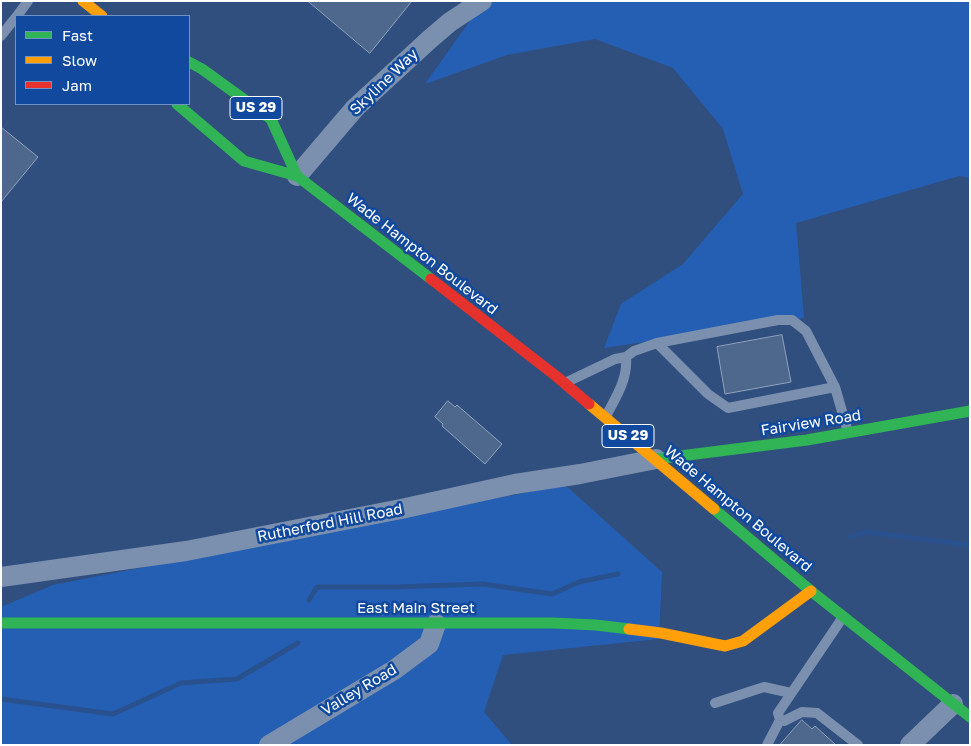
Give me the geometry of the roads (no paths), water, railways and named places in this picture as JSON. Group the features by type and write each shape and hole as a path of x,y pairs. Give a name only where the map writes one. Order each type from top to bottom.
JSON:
{"main road":[{"path":"83,1 101,15"},
{"name":"Wade Hampton Boulevard","path":"190,62 202,68 270,118 297,176"},
{"name":"Wade Hampton Boulevard","path":"179,105 244,161 297,176 565,383 811,591 970,717"},
{"name":"Fairview Road","path":"656,459 807,440 970,411"},
{"name":"East Main Street","path":"1,623 554,623 596,625 661,633 726,646 743,641 811,591"}],"street":[{"name":"Skyline Way","path":"297,176 355,108 450,22 482,1"},
{"name":"Rutherford Hill Road","path":"1,577 186,551 401,509 515,484 580,474 656,459"},
{"name":"Valley Road","path":"268,745 394,670 429,644 436,624"},
{"path":"910,745 953,704"}],"lane":[{"path":"18,15 28,1"},
{"path":"1,36 15,18"},
{"path":"565,383 615,359 626,357 634,351 657,344 778,320 792,320 806,331 835,388 848,433"},
{"path":"657,344 708,394 728,408 835,388"},
{"path":"606,417 624,382 627,366 626,357"},
{"path":"767,745 780,720 778,713 844,616"},
{"path":"715,703 764,687 791,693"},
{"path":"780,720 784,721 802,712 817,713 858,745"}],"waterway":[{"path":"851,537 866,532 970,545"},
{"path":"309,600 317,587 483,584 552,594 579,582 618,574"},
{"path":"1,699 113,714 181,683 237,679 298,643"}]}
